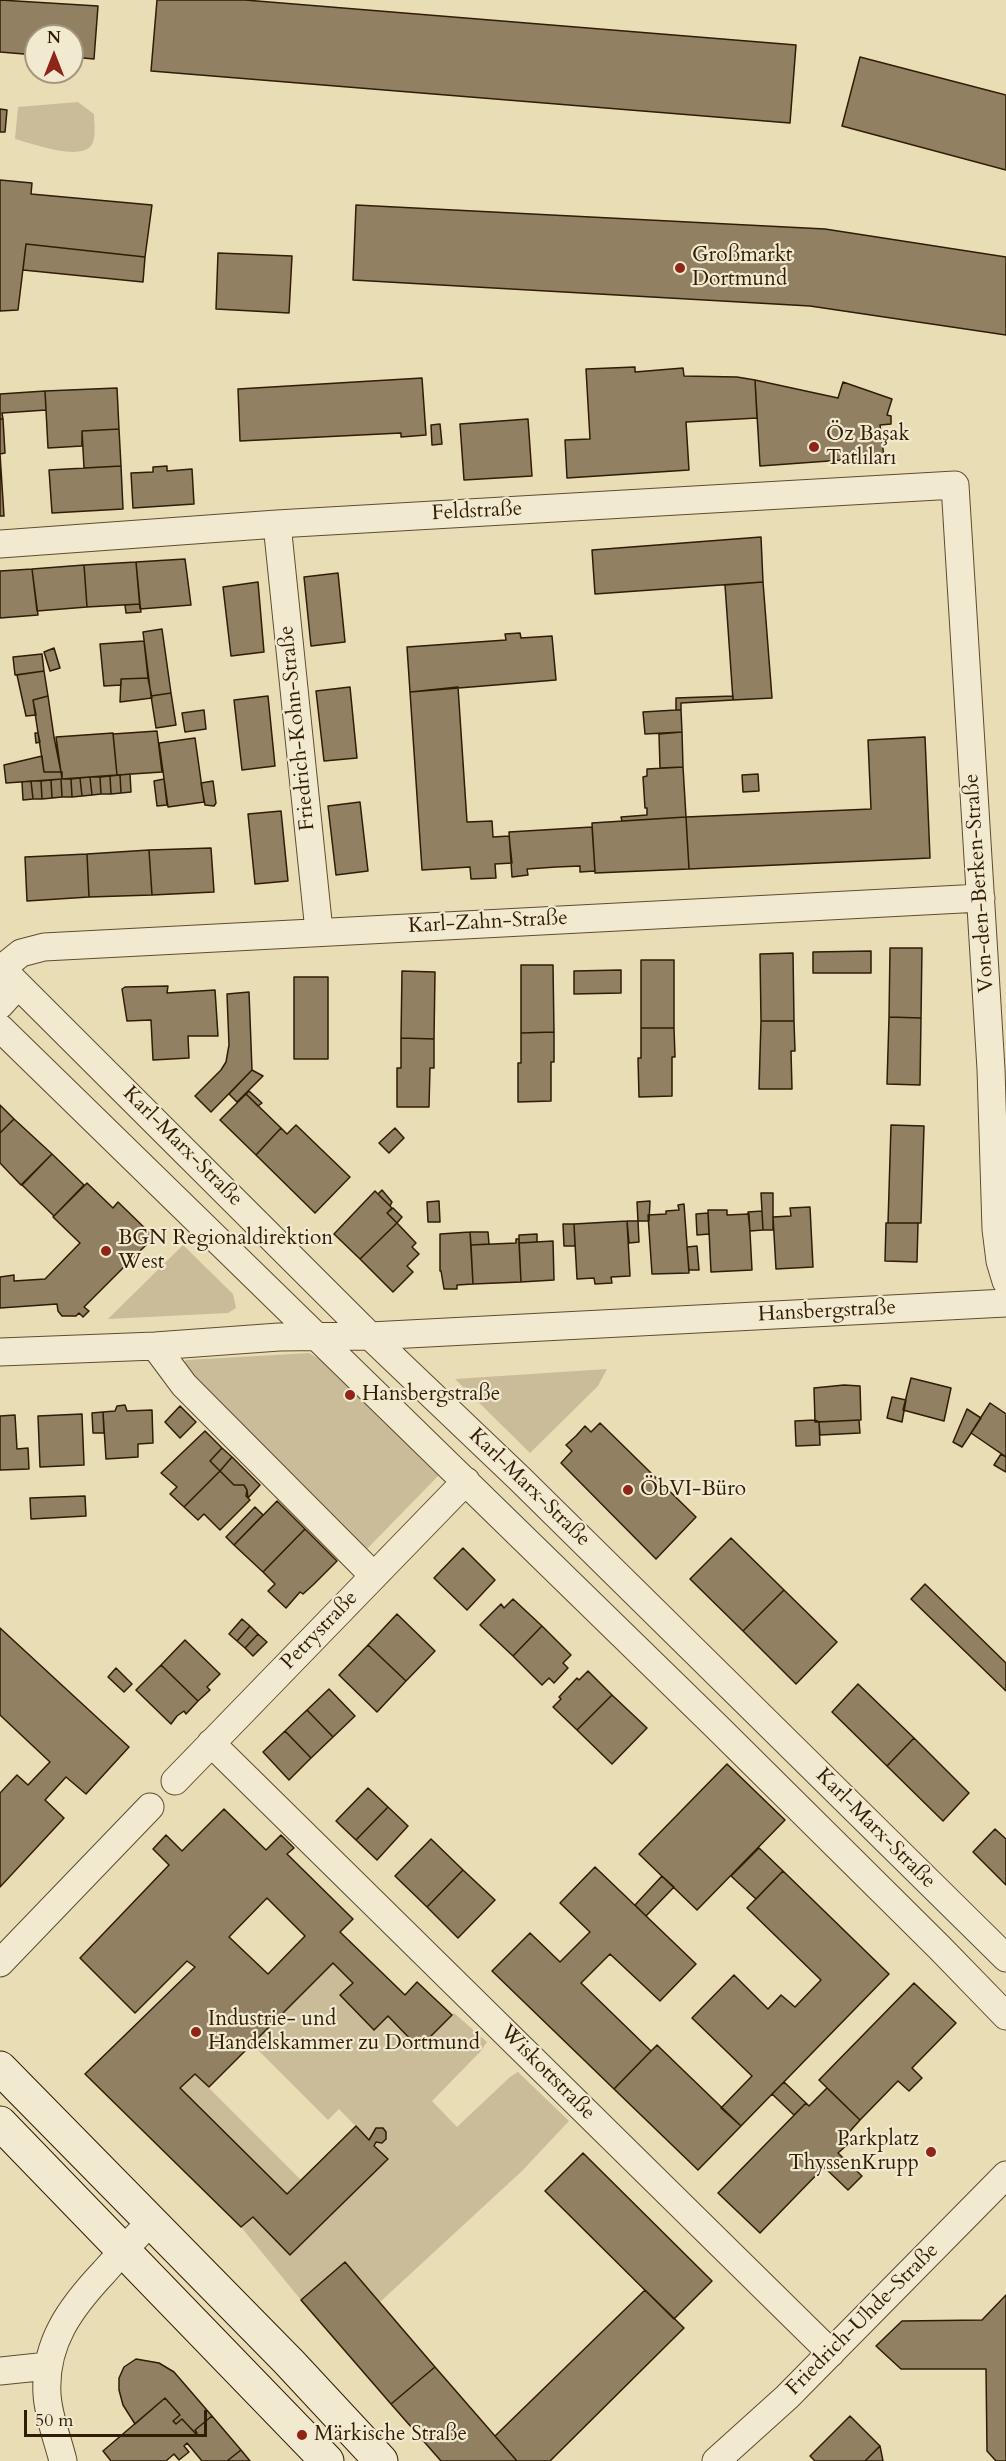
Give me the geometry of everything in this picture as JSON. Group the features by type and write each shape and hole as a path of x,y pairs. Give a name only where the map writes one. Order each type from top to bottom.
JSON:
{"main road":[{"path":"0,2068 290,2362 381,2461"},
{"path":"0,2123 327,2461"}],"street":[{"name":"Feldstraße","path":"0,544 277,524 955,485"},
{"name":"Von-den-Berken-Straße","path":"955,485 991,1069 996,1229 1000,1261 1006,1281"},
{"name":"Friedrich-Kohn-Straße","path":"277,524 319,931"},
{"name":"Karl-Zahn-Straße","path":"0,1005 6,974 21,953 44,947 981,898"},
{"name":"Karl-Marx-Straße","path":"6,974 370,1336 528,1487 1006,1958"},
{"name":"Karl-Marx-Straße","path":"0,1028 466,1481 939,1947 1006,2016"},
{"name":"Hansbergstraße","path":"0,1352 1006,1304"},
{"path":"155,1346 184,1385 374,1576"},
{"name":"Petrystraße","path":"175,1781 466,1481"},
{"name":"Wiskottstraße","path":"211,1743 831,2353"},
{"path":"0,1963 150,1807"},
{"name":"Friedrich-Uhde-Straße","path":"716,2461 787,2397 1006,2175"},
{"path":"63,2461 47,2396 48,2366 54,2341 64,2320 123,2249 151,2222"},
{"path":"0,2371 48,2366"}],"shaded area":[{"path":"78,102 94,114 94,139 88,148 69,152 15,139 18,107"},
{"path":"183,1245 233,1294 236,1308 228,1313 108,1319"},
{"path":"309,1353 324,1362 440,1474 365,1551 181,1366 186,1360"},
{"path":"607,1369 598,1386 530,1453 455,1379"},
{"path":"333,1963 353,1983 340,1995 374,2029 388,2016 419,2047 454,2013 487,2042 432,2101 457,2127 518,2072 569,2121 522,2171 380,2302 345,2262 301,2300 241,2227 253,2217 291,2255 388,2159 374,2146 376,2142 382,2143 386,2139 386,2132 383,2128 376,2129 369,2140 339,2109 328,2120 252,2044"},
{"path":"195,2074 301,2180 287,2194 180,2088"}],"building":[{"path":"0,0 98,6 94,59 84,58 84,24 24,24 24,54 0,52"},
{"path":"157,0 245,0 796,45 790,123 151,71"},
{"path":"860,57 1006,95 1006,170 842,126"},
{"path":"0,109 7,110 5,132 0,132"},
{"path":"0,180 32,183 31,194 152,205 145,257 26,244 18,310 0,311"},
{"name":"Großmarkt Dortmund","path":"356,205 825,229 1006,257 1006,335 810,306 353,280"},
{"path":"26,244 145,257 143,282 23,270"},
{"path":"218,253 292,256 289,313 216,309"},
{"path":"635,367 635,372 683,368 684,376 737,377 755,380 757,418 686,422 689,470 567,478 565,440 590,439 586,369"},
{"path":"422,378 426,435 401,437 401,433 240,441 238,389"},
{"path":"755,380 838,398 843,382 892,399 887,415 891,416 891,424 880,425 884,457 760,466"},
{"path":"117,388 119,429 82,431 82,446 48,448 45,391"},
{"path":"45,391 46,410 2,413 3,419 0,419 0,394"},
{"path":"0,419 3,419 5,453 0,454"},
{"path":"528,419 532,476 464,480 460,424"},
{"path":"440,424 442,444 432,445 431,425"},
{"path":"119,429 121,466 84,468 82,431"},
{"path":"0,454 4,516 0,516"},
{"path":"121,466 123,509 52,513 49,470"},
{"path":"167,466 167,471 192,469 194,504 133,508 131,473 153,472 153,467"},
{"path":"761,537 763,582 595,594 592,550"},
{"path":"185,559 191,605 140,609 136,562"},
{"path":"136,562 140,604 87,607 84,565"},
{"path":"84,565 87,607 37,611 32,569"},
{"path":"32,569 38,615 0,618 0,571"},
{"path":"338,573 345,642 311,646 304,577"},
{"path":"258,582 264,652 231,656 223,587"},
{"path":"763,582 772,698 733,700 725,585"},
{"path":"140,604 141,612 126,613 125,605"},
{"path":"162,629 171,693 151,696 143,632"},
{"path":"520,633 521,638 552,636 556,680 410,692 407,647 506,640 505,634"},
{"path":"144,641 148,678 121,679 121,685 104,686 100,644"},
{"path":"54,648 60,668 50,671 44,652"},
{"path":"42,654 44,671 15,675 13,657"},
{"path":"44,671 48,696 33,700 36,715 26,716 17,675"},
{"path":"148,678 152,698 120,702 121,679"},
{"path":"350,687 357,758 324,761 316,691"},
{"path":"458,687 467,822 492,821 493,837 509,836 512,863 495,864 496,878 471,879 470,867 422,870 410,692"},
{"path":"171,693 176,725 156,728 151,696"},
{"path":"48,696 61,772 44,772 33,700"},
{"path":"268,696 275,766 242,770 234,700"},
{"path":"733,696 733,700 681,703 681,710 676,710 676,698"},
{"path":"204,710 206,729 185,732 182,713"},
{"path":"681,710 682,732 645,734 643,712"},
{"path":"157,731 162,772 117,775 113,734"},
{"path":"682,732 683,767 660,768 659,734"},
{"path":"35,733 38,733 40,742 36,743"},
{"path":"113,733 117,775 62,779 56,737"},
{"path":"925,737 930,858 689,869 686,817 871,809 868,740"},
{"path":"195,738 204,802 168,807 159,743"},
{"path":"42,756 44,772 62,772 62,779 6,783 4,765"},
{"path":"683,767 686,817 622,821 621,817 647,815 643,777 647,776 647,769"},
{"path":"130,774 131,792 121,793 120,775"},
{"path":"758,774 759,791 743,792 742,775"},
{"path":"120,775 121,793 111,794 110,776"},
{"path":"110,776 111,794 101,794 100,777"},
{"path":"90,777 92,795 82,796 80,778"},
{"path":"90,777 100,777 101,794 92,795"},
{"path":"80,778 82,796 72,797 71,779"},
{"path":"61,779 62,797 52,798 51,780"},
{"path":"61,779 71,779 72,797 62,797"},
{"path":"164,779 167,805 157,806 154,781"},
{"path":"51,780 52,798 42,799 41,781"},
{"path":"31,781 33,799 23,800 22,782"},
{"path":"31,781 41,781 42,799 33,799"},
{"path":"213,781 216,803 214,806 205,805 201,783"},
{"path":"360,802 368,871 336,875 328,806"},
{"path":"281,811 288,881 255,884 248,814"},
{"path":"686,817 689,869 595,873 592,823"},
{"path":"592,827 595,871 580,872 580,866 527,869 528,875 512,877 509,832"},
{"path":"211,848 214,892 152,895 149,850"},
{"path":"149,850 152,895 89,897 87,854"},
{"path":"87,854 89,897 27,901 25,857"},
{"path":"890,948 922,948 921,1018 889,1017"},
{"path":"871,951 871,973 813,973 813,952"},
{"path":"793,953 794,1021 761,1021 760,954"},
{"path":"641,960 674,960 674,1028 641,1028"},
{"path":"521,965 553,965 554,1032 521,1033"},
{"path":"621,970 621,993 574,994 574,971"},
{"path":"402,971 435,972 434,1039 401,1038"},
{"path":"294,977 328,977 328,1059 294,1059"},
{"path":"168,986 167,993 215,990 218,1036 188,1036 189,1058 153,1060 151,1020 127,1021 122,989 125,987"},
{"path":"249,992 252,1070 211,1112 195,1096 226,1062 229,1045 227,994"},
{"path":"889,1017 921,1018 920,1085 887,1084"},
{"path":"761,1021 794,1021 795,1051 791,1051 792,1089 759,1089"},
{"path":"641,1028 674,1028 675,1057 672,1057 672,1096 639,1097 638,1058 641,1058"},
{"path":"554,1032 551,1101 518,1102 521,1033"},
{"path":"401,1038 434,1039 434,1068 430,1068 429,1107 397,1107 397,1068 401,1068"},
{"path":"252,1070 263,1076 237,1102 229,1094"},
{"path":"249,1091 262,1103 258,1106 246,1094"},
{"path":"246,1094 281,1128 256,1155 220,1120"},
{"path":"0,1105 14,1119 0,1133"},
{"path":"14,1119 52,1154 21,1185 0,1163 0,1133"},
{"path":"296,1125 350,1177 315,1213 256,1155 281,1128 287,1134"},
{"path":"891,1125 924,1126 921,1223 888,1223"},
{"path":"395,1128 404,1138 389,1153 379,1143"},
{"path":"52,1154 84,1185 54,1216 22,1185"},
{"name":"BGN Regionaldirektion West","path":"87,1183 113,1208 118,1202 154,1237 84,1307 89,1311 83,1317 79,1313 76,1316 62,1316 57,1304 0,1308 0,1277 14,1275 14,1281 45,1279 80,1243 53,1217"},
{"path":"382,1190 392,1202 390,1206 378,1194"},
{"path":"375,1191 392,1208 387,1213 397,1223 360,1259 334,1234"},
{"path":"761,1193 773,1193 773,1230 763,1230"},
{"path":"439,1201 440,1222 428,1222 427,1202"},
{"path":"650,1201 649,1221 638,1221 637,1202"},
{"path":"684,1204 689,1273 652,1274 648,1215 666,1214 666,1211 679,1210 678,1205"},
{"path":"810,1207 813,1267 776,1269 773,1217 791,1216 790,1208"},
{"path":"393,1208 402,1217 397,1223 387,1213"},
{"path":"708,1210 727,1210 727,1215 749,1214 752,1270 711,1272"},
{"path":"762,1211 763,1230 750,1231 748,1212"},
{"path":"708,1213 709,1234 697,1235 696,1214"},
{"path":"627,1221 630,1276 611,1277 612,1283 595,1284 594,1278 577,1279 574,1224"},
{"path":"627,1221 638,1221 639,1242 629,1243"},
{"path":"397,1223 416,1243 412,1247 419,1254 407,1266 413,1272 393,1292 360,1259"},
{"path":"886,1223 918,1223 917,1262 885,1261"},
{"path":"563,1224 574,1224 575,1246 564,1246"},
{"path":"470,1232 473,1284 457,1285 457,1289 444,1289 440,1271 440,1234"},
{"path":"470,1232 488,1232 489,1244 471,1245"},
{"path":"537,1234 537,1242 519,1243 519,1235"},
{"path":"516,1239 519,1239 521,1282 473,1284 471,1245 516,1243"},
{"path":"553,1241 554,1280 521,1282 519,1243"},
{"path":"697,1246 699,1270 689,1270 687,1247"},
{"path":"911,1378 951,1388 944,1421 903,1410"},
{"path":"860,1386 861,1420 815,1422 814,1388"},
{"path":"892,1397 906,1400 902,1422 887,1418"},
{"path":"990,1403 1006,1414 1006,1457 971,1433"},
{"path":"125,1405 127,1411 152,1410 153,1443 138,1444 138,1457 106,1459 103,1412 115,1411 117,1406"},
{"path":"180,1406 196,1422 180,1438 165,1422"},
{"path":"967,1409 981,1418 962,1447 953,1442"},
{"path":"103,1412 104,1433 93,1433 92,1413"},
{"path":"82,1414 84,1465 40,1467 38,1416"},
{"path":"15,1415 17,1449 28,1448 29,1469 0,1470 0,1416"},
{"path":"815,1420 819,1422 820,1445 796,1446 795,1421"},
{"path":"859,1420 860,1433 820,1435 819,1422"},
{"name":"ÖbVI-Büro","path":"600,1423 696,1517 656,1559 561,1463 572,1451 566,1445 585,1426 591,1432"},
{"path":"205,1431 222,1448 210,1461 220,1471 184,1507 170,1494 177,1487 161,1473"},
{"path":"222,1448 232,1457 220,1471 210,1461"},
{"path":"1001,1454 1006,1457 1006,1472 994,1465"},
{"path":"232,1457 260,1485 248,1498 244,1485 234,1485 220,1471"},
{"path":"220,1471 234,1485 244,1485 247,1490 246,1496 250,1500 220,1530 204,1514 198,1520 184,1507"},
{"path":"85,1496 86,1516 31,1519 30,1498"},
{"path":"277,1501 305,1529 263,1572 234,1545"},
{"path":"255,1507 263,1515 234,1545 226,1537"},
{"path":"305,1529 337,1561 303,1594 300,1592 286,1608 268,1591 275,1584 263,1572"},
{"path":"731,1538 784,1590 743,1631 690,1579"},
{"path":"463,1548 495,1580 467,1610 434,1578"},
{"path":"925,1584 1006,1663 1006,1691 911,1599"},
{"path":"784,1590 837,1642 796,1684 743,1631"},
{"path":"513,1599 542,1626 513,1656 480,1625 501,1604 504,1608"},
{"path":"397,1614 435,1651 406,1681 368,1645"},
{"path":"242,1619 250,1626 237,1641 229,1634"},
{"path":"250,1626 258,1634 245,1648 237,1641"},
{"path":"542,1626 571,1655 563,1663 568,1668 554,1683 549,1678 542,1685 513,1656"},
{"path":"0,1628 129,1747 86,1794 66,1777 45,1800 64,1818 0,1887 0,1793 17,1775 28,1785 50,1762 0,1715"},
{"path":"258,1634 267,1642 253,1656 245,1648"},
{"path":"185,1640 220,1674 207,1687 210,1690 198,1701 161,1665"},
{"path":"368,1645 406,1681 377,1712 339,1675"},
{"path":"161,1665 198,1701 186,1714 184,1711 177,1716 171,1724 136,1690"},
{"path":"116,1668 132,1684 124,1692 108,1677"},
{"path":"588,1671 612,1695 577,1730 553,1707 577,1678 579,1680"},
{"path":"858,1684 914,1738 887,1766 832,1712"},
{"path":"329,1689 355,1716 333,1737 307,1710"},
{"path":"612,1695 647,1728 612,1764 577,1730"},
{"path":"307,1710 333,1737 311,1758 285,1731"},
{"path":"285,1731 311,1758 289,1780 263,1752"},
{"path":"914,1738 969,1793 943,1821 887,1766"},
{"path":"727,1764 785,1820 697,1910 639,1854"},
{"path":"368,1788 388,1807 356,1840 336,1821"},
{"path":"388,1807 408,1826 377,1860 356,1840"},
{"name":"Industrie- und Handelskammer zu Dortmund","path":"224,1809 266,1850 281,1835 294,1848 287,1854 353,1919 340,1932 405,1995 417,1982 452,2015 419,2048 388,2016 374,2030 340,1995 353,1983 333,1963 209,2087 195,2074 180,2088 287,2194 356,2126 369,2140 376,2128 383,2128 386,2132 386,2139 382,2143 376,2142 374,2146 388,2159 290,2255 253,2217 241,2227 85,2074 195,1967 187,1961 135,2013 80,1958 169,1865 153,1849 166,1835 182,1851","holes":["267,1898 305,1936 268,1974 229,1937"]},
{"path":"995,1829 1006,1839 1006,1885 973,1852"},
{"path":"431,1839 463,1870 427,1907 395,1876"},
{"path":"759,1848 783,1871 756,1899 731,1876"},
{"path":"595,1867 696,1964 660,2001 610,1954 581,1983 651,2051 614,2089 492,1971 530,1933 560,1962 590,1932 560,1903"},
{"path":"463,1870 495,1900 458,1938 427,1907"},
{"path":"783,1871 889,1974 741,2126 721,2108 752,2076 692,2018 734,1975 768,2009 781,1995 795,2007 821,1980 747,1908"},
{"path":"662,1876 674,1887 646,1916 635,1905"},
{"path":"914,1983 956,2023 912,2068 922,2078 909,2091 898,2081 860,2120 819,2080"},
{"path":"657,2045 741,2126 698,2170 614,2089"},
{"path":"784,2082 806,2103 794,2115 772,2094"},
{"path":"827,2088 860,2120 843,2139 848,2144 838,2153 862,2176 848,2190 824,2167 760,2233 718,2193 806,2103 809,2106"},
{"path":"583,2153 712,2281 674,2319 545,2191"},
{"path":"345,2262 435,2367 391,2404 301,2300"},
{"path":"645,2290 684,2328 550,2461 517,2461 495,2436"},
{"path":"1006,2295 1006,2461 996,2461 987,2451 986,2369 901,2369 876,2346 902,2321 982,2320"},
{"path":"136,2359 159,2363 174,2372 212,2416 195,2430 196,2434 182,2419 176,2424 173,2421 180,2415 165,2398 135,2424 123,2405 119,2378 124,2367"},
{"path":"435,2367 517,2461 441,2461 391,2404"},
{"path":"165,2398 180,2415 173,2421 176,2424 182,2419 196,2434 195,2430 212,2416 241,2450 227,2461 202,2461 187,2443 184,2446 189,2452 179,2460 174,2454 166,2461 111,2461 103,2451"},
{"path":"850,2416 880,2446 865,2461 815,2461 810,2456"},
{"path":"880,2446 883,2461 865,2461"},
{"path":"241,2450 250,2461 227,2461"}],"place":[{"name":"Großmarkt Dortmund","path":"680,268"},
{"name":"Öz Başak Tatlıları","path":"814,447"},
{"name":"BGN Regionaldirektion West","path":"106,1251"},
{"name":"Hansbergstraße","path":"350,1395"},
{"name":"ÖbVI-Büro","path":"628,1490"},
{"name":"Industrie- und Handelskammer zu Dortmund","path":"196,2032"},
{"name":"Parkplatz ThyssenKrupp","path":"931,2152"},
{"name":"Märkische Straße","path":"302,2435"}]}
